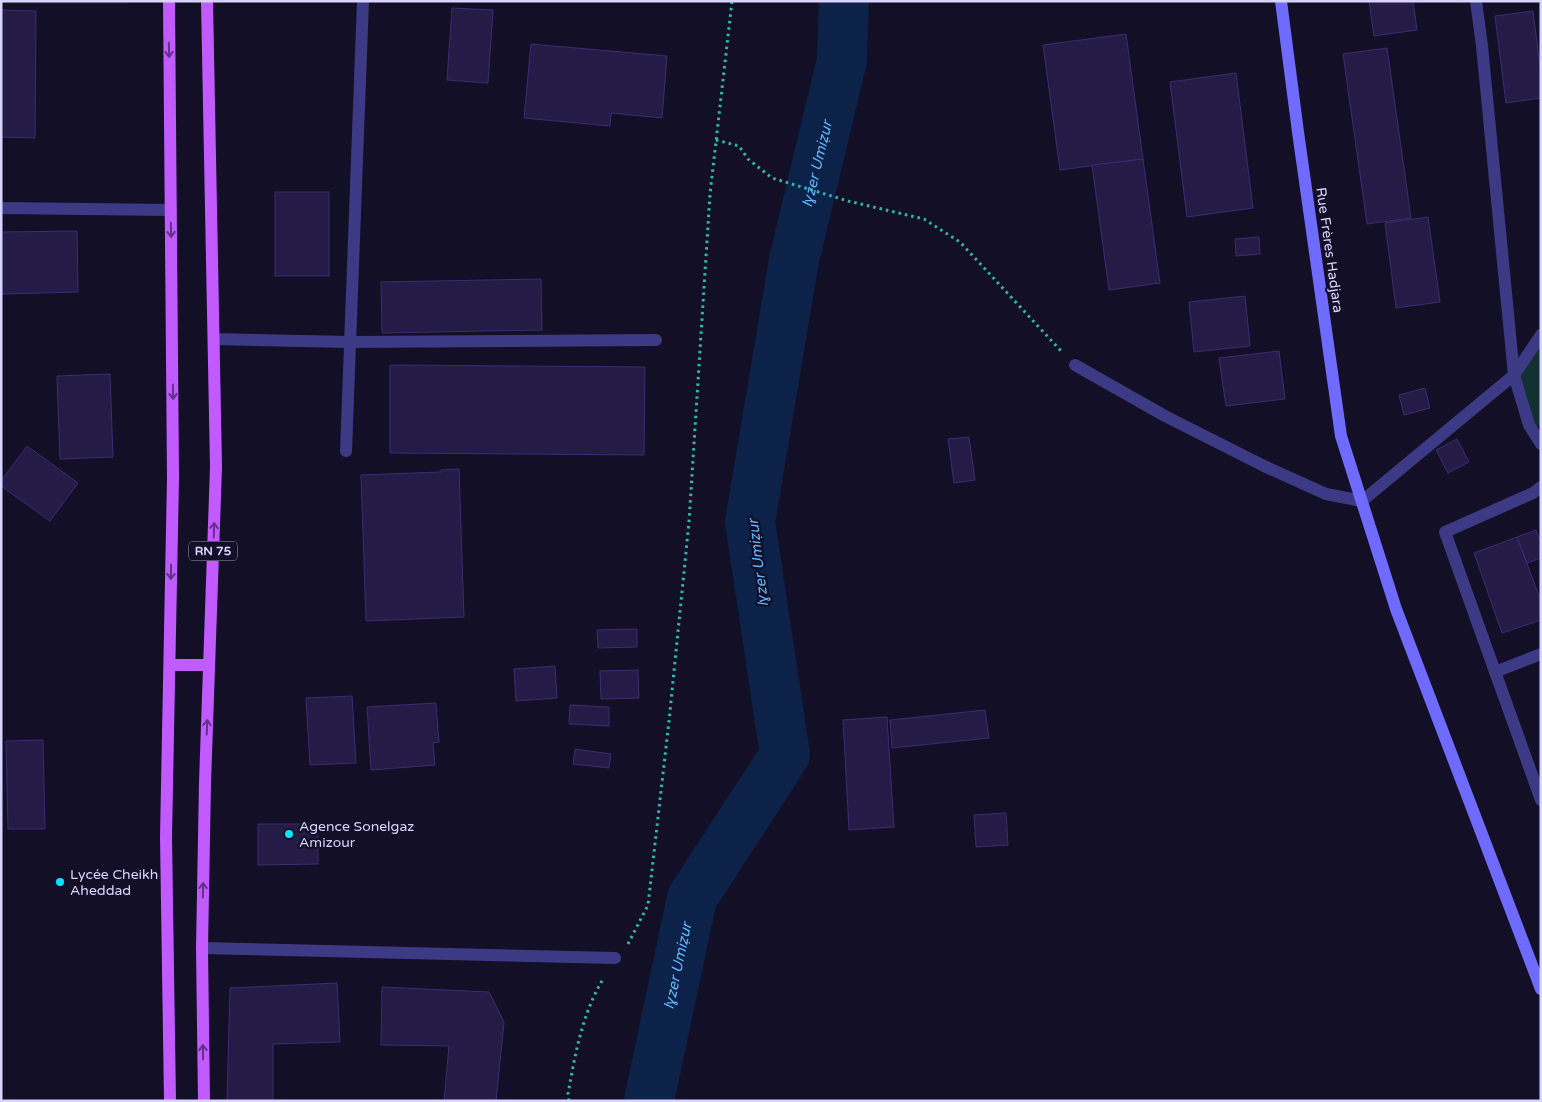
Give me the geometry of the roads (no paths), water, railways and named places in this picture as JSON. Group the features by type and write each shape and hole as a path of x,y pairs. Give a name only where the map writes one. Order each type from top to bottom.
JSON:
{"main road":[{"name":"RN 75","path":"169,1 173,478 166,837 170,1101"},
{"name":"RN 75","path":"204,1101 202,948 216,467 206,1"},
{"name":"Rue Frères Hadjara","path":"1281,1 1342,436 1396,610 1541,989"},
{"path":"170,665 209,665"}],"street":[{"path":"346,451 363,1"},
{"path":"1476,1 1514,374 1529,425 1541,444"},
{"path":"1,208 171,210"},
{"path":"1075,365 1166,416 1264,466 1326,494 1362,501 1514,374 1541,335"},
{"path":"214,339 349,342 656,340"},
{"path":"1541,487 1533,493 1445,532 1541,800"},
{"path":"1495,672 1541,654"},
{"path":"202,948 615,958"}],"waterway":[{"name":"Iɣzer Umiẓur","path":"649,1101 692,898 785,755 750,522 794,260 842,60 844,1"}],"place":[{"name":"Agence Sonelgaz Amizour","path":"289,834"},
{"name":"Lycée Cheikh Aheddad","path":"60,882"}]}
